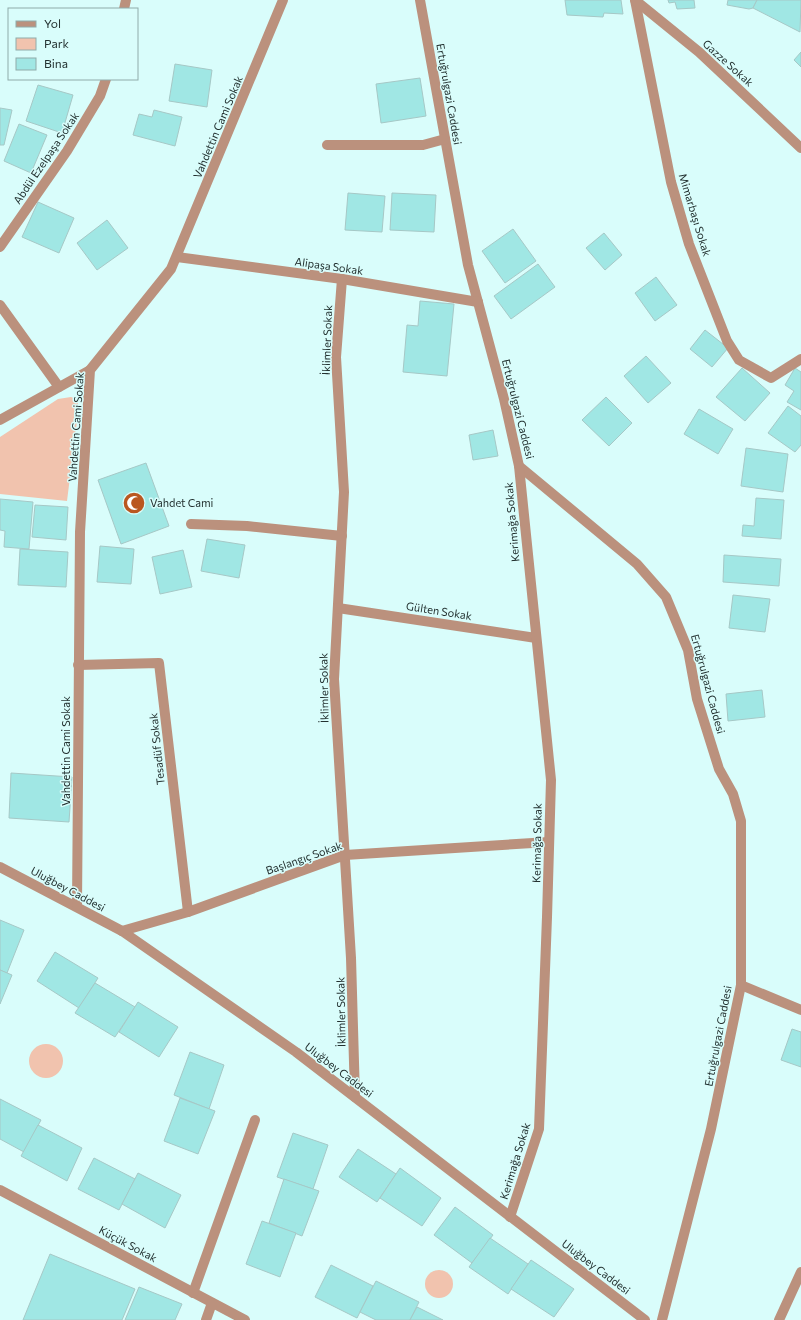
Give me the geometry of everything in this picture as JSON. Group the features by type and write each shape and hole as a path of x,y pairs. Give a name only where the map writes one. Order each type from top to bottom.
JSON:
{"street":[{"name":"Vahdettin Cami Sokak","path":"77,906 80,532 90,370 171,268 283,0"},
{"name":"Ertuğrulgazi Caddesi","path":"420,0 468,265 504,399 519,466 631,559 666,597 688,650 697,699 719,769 733,794 741,821 741,986 711,1129 662,1320"},
{"name":"Gazze Sokak","path":"635,0 699,52 801,148"},
{"name":"Mimarbaşı Sokak","path":"635,0 671,182 689,244 727,341 739,360 772,378 801,359"},
{"name":"Abdül Ezelpaşa Sokak","path":"0,247 67,151 100,96 106,80"},
{"path":"327,145 423,145 445,139"},
{"name":"Alipaşa Sokak","path":"177,256 342,279 478,302"},
{"name":"İklimler Sokak","path":"342,279 336,357 344,492 334,679 351,958 355,1097"},
{"path":"0,305 59,387"},
{"path":"0,420 90,370"},
{"name":"Kerimağa Sokak","path":"510,1217 539,1129 551,780 519,466"},
{"path":"191,524 247,526 342,536"},
{"name":"Gülten Sokak","path":"338,608 536,638"},
{"name":"Tesadüf Sokak","path":"78,665 159,663 188,912"},
{"name":"Başlangıç Sokak","path":"122,931 188,912 345,855 549,842"},
{"name":"Uluğbey Caddesi","path":"0,867 77,906 122,931 296,1052 645,1320"},
{"path":"741,986 801,1010"},
{"path":"193,1293 256,1120"},
{"name":"Küçük Sokak","path":"0,1190 244,1320"},
{"path":"779,1320 801,1272"},
{"path":"206,1320 212,1303"}],"green space":[{"path":"71,397 78,400 78,413 67,501 0,494 0,437 58,399"},
{"path":"43,1044 49,1044 53,1045 60,1051 63,1061 62,1068 56,1075 49,1078 43,1078 39,1077 32,1071 29,1064 29,1058 30,1054 36,1047"},
{"path":"439,1270 445,1271 449,1274 452,1278 452,1290 449,1294 445,1297 439,1298 433,1297 429,1294 426,1290 425,1284 426,1278 429,1274 433,1271"}],"building":[{"path":"565,0 621,0 623,14 604,13 603,17 567,15"},
{"path":"668,0 694,0 695,8 677,9 675,2 669,3"},
{"path":"728,0 757,0 753,8 749,9 727,5"},
{"path":"757,0 801,0 800,32 753,8"},
{"path":"801,52 801,67 794,60"},
{"path":"175,64 212,70 207,107 169,101"},
{"path":"420,78 426,116 381,123 376,84"},
{"path":"38,85 73,95 62,133 26,121"},
{"path":"0,108 12,110 4,145 0,145"},
{"path":"154,110 182,117 175,146 133,135 139,114 152,117"},
{"path":"19,124 47,135 31,173 4,161"},
{"path":"348,193 385,196 382,232 345,230"},
{"path":"392,193 436,195 434,232 390,230"},
{"path":"38,202 74,218 59,253 22,237"},
{"path":"107,220 128,248 97,270 77,243"},
{"path":"513,229 536,261 505,283 482,251"},
{"path":"604,233 622,255 605,270 586,248"},
{"path":"538,264 555,287 511,319 494,296"},
{"path":"656,277 677,305 655,321 635,293"},
{"path":"420,301 454,304 447,376 403,372 407,325 418,326"},
{"path":"705,330 728,348 712,367 690,349"},
{"path":"646,356 671,383 648,403 624,376"},
{"path":"742,368 770,393 745,421 716,397"},
{"path":"795,368 801,372 801,410 787,402 794,391 785,385"},
{"path":"606,397 632,423 609,446 582,420"},
{"path":"788,406 801,416 801,445 795,452 768,433"},
{"path":"699,409 733,429 718,454 684,434"},
{"path":"493,430 498,456 473,460 469,435"},
{"path":"746,448 788,454 783,492 741,486"},
{"name":"Vahdet Cami","path":"146,463 169,526 121,544 98,480"},
{"path":"756,498 784,500 781,539 742,536 743,525 754,526"},
{"path":"0,499 33,502 29,549 4,547 5,531 0,530"},
{"path":"35,505 68,507 66,540 32,537"},
{"path":"207,539 245,545 239,578 201,571"},
{"path":"100,546 134,549 131,584 97,582"},
{"path":"20,549 68,552 66,587 18,585"},
{"path":"183,550 192,587 160,594 152,557"},
{"path":"724,555 781,559 779,586 723,582"},
{"path":"733,595 770,599 765,632 729,628"},
{"path":"762,690 765,717 728,721 726,694"},
{"path":"11,773 72,777 69,822 9,818"},
{"path":"0,920 24,930 7,973 0,970"},
{"path":"55,952 98,978 79,1008 37,981"},
{"path":"0,970 12,975 0,1004"},
{"path":"95,983 135,1007 115,1037 75,1013"},
{"path":"138,1002 178,1027 159,1057 119,1032"},
{"path":"792,1029 801,1032 801,1067 781,1060"},
{"path":"190,1052 224,1065 209,1109 174,1095"},
{"path":"180,1098 215,1111 198,1154 164,1141"},
{"path":"0,1099 41,1120 24,1152 0,1139"},
{"path":"38,1125 82,1148 67,1181 21,1156"},
{"path":"293,1133 328,1145 313,1189 277,1177"},
{"path":"358,1149 396,1174 377,1202 339,1177"},
{"path":"94,1158 135,1179 119,1210 78,1189"},
{"path":"400,1168 441,1198 422,1226 380,1198"},
{"path":"138,1173 181,1195 165,1228 122,1204"},
{"path":"284,1179 319,1191 302,1236 269,1223"},
{"path":"455,1207 493,1235 472,1263 434,1235"},
{"path":"262,1221 296,1233 280,1277 246,1264"},
{"path":"490,1238 528,1264 508,1294 469,1267"},
{"path":"50,1254 135,1289 122,1320 23,1320"},
{"path":"531,1260 574,1289 554,1317 511,1289"},
{"path":"331,1265 373,1286 357,1318 315,1297"},
{"path":"376,1281 419,1302 410,1320 376,1320 360,1312"},
{"path":"139,1287 182,1304 175,1320 125,1320"},
{"path":"417,1307 443,1320 410,1320"}],"place":[{"name":"Vahdet Cami","path":"134,503"}]}
